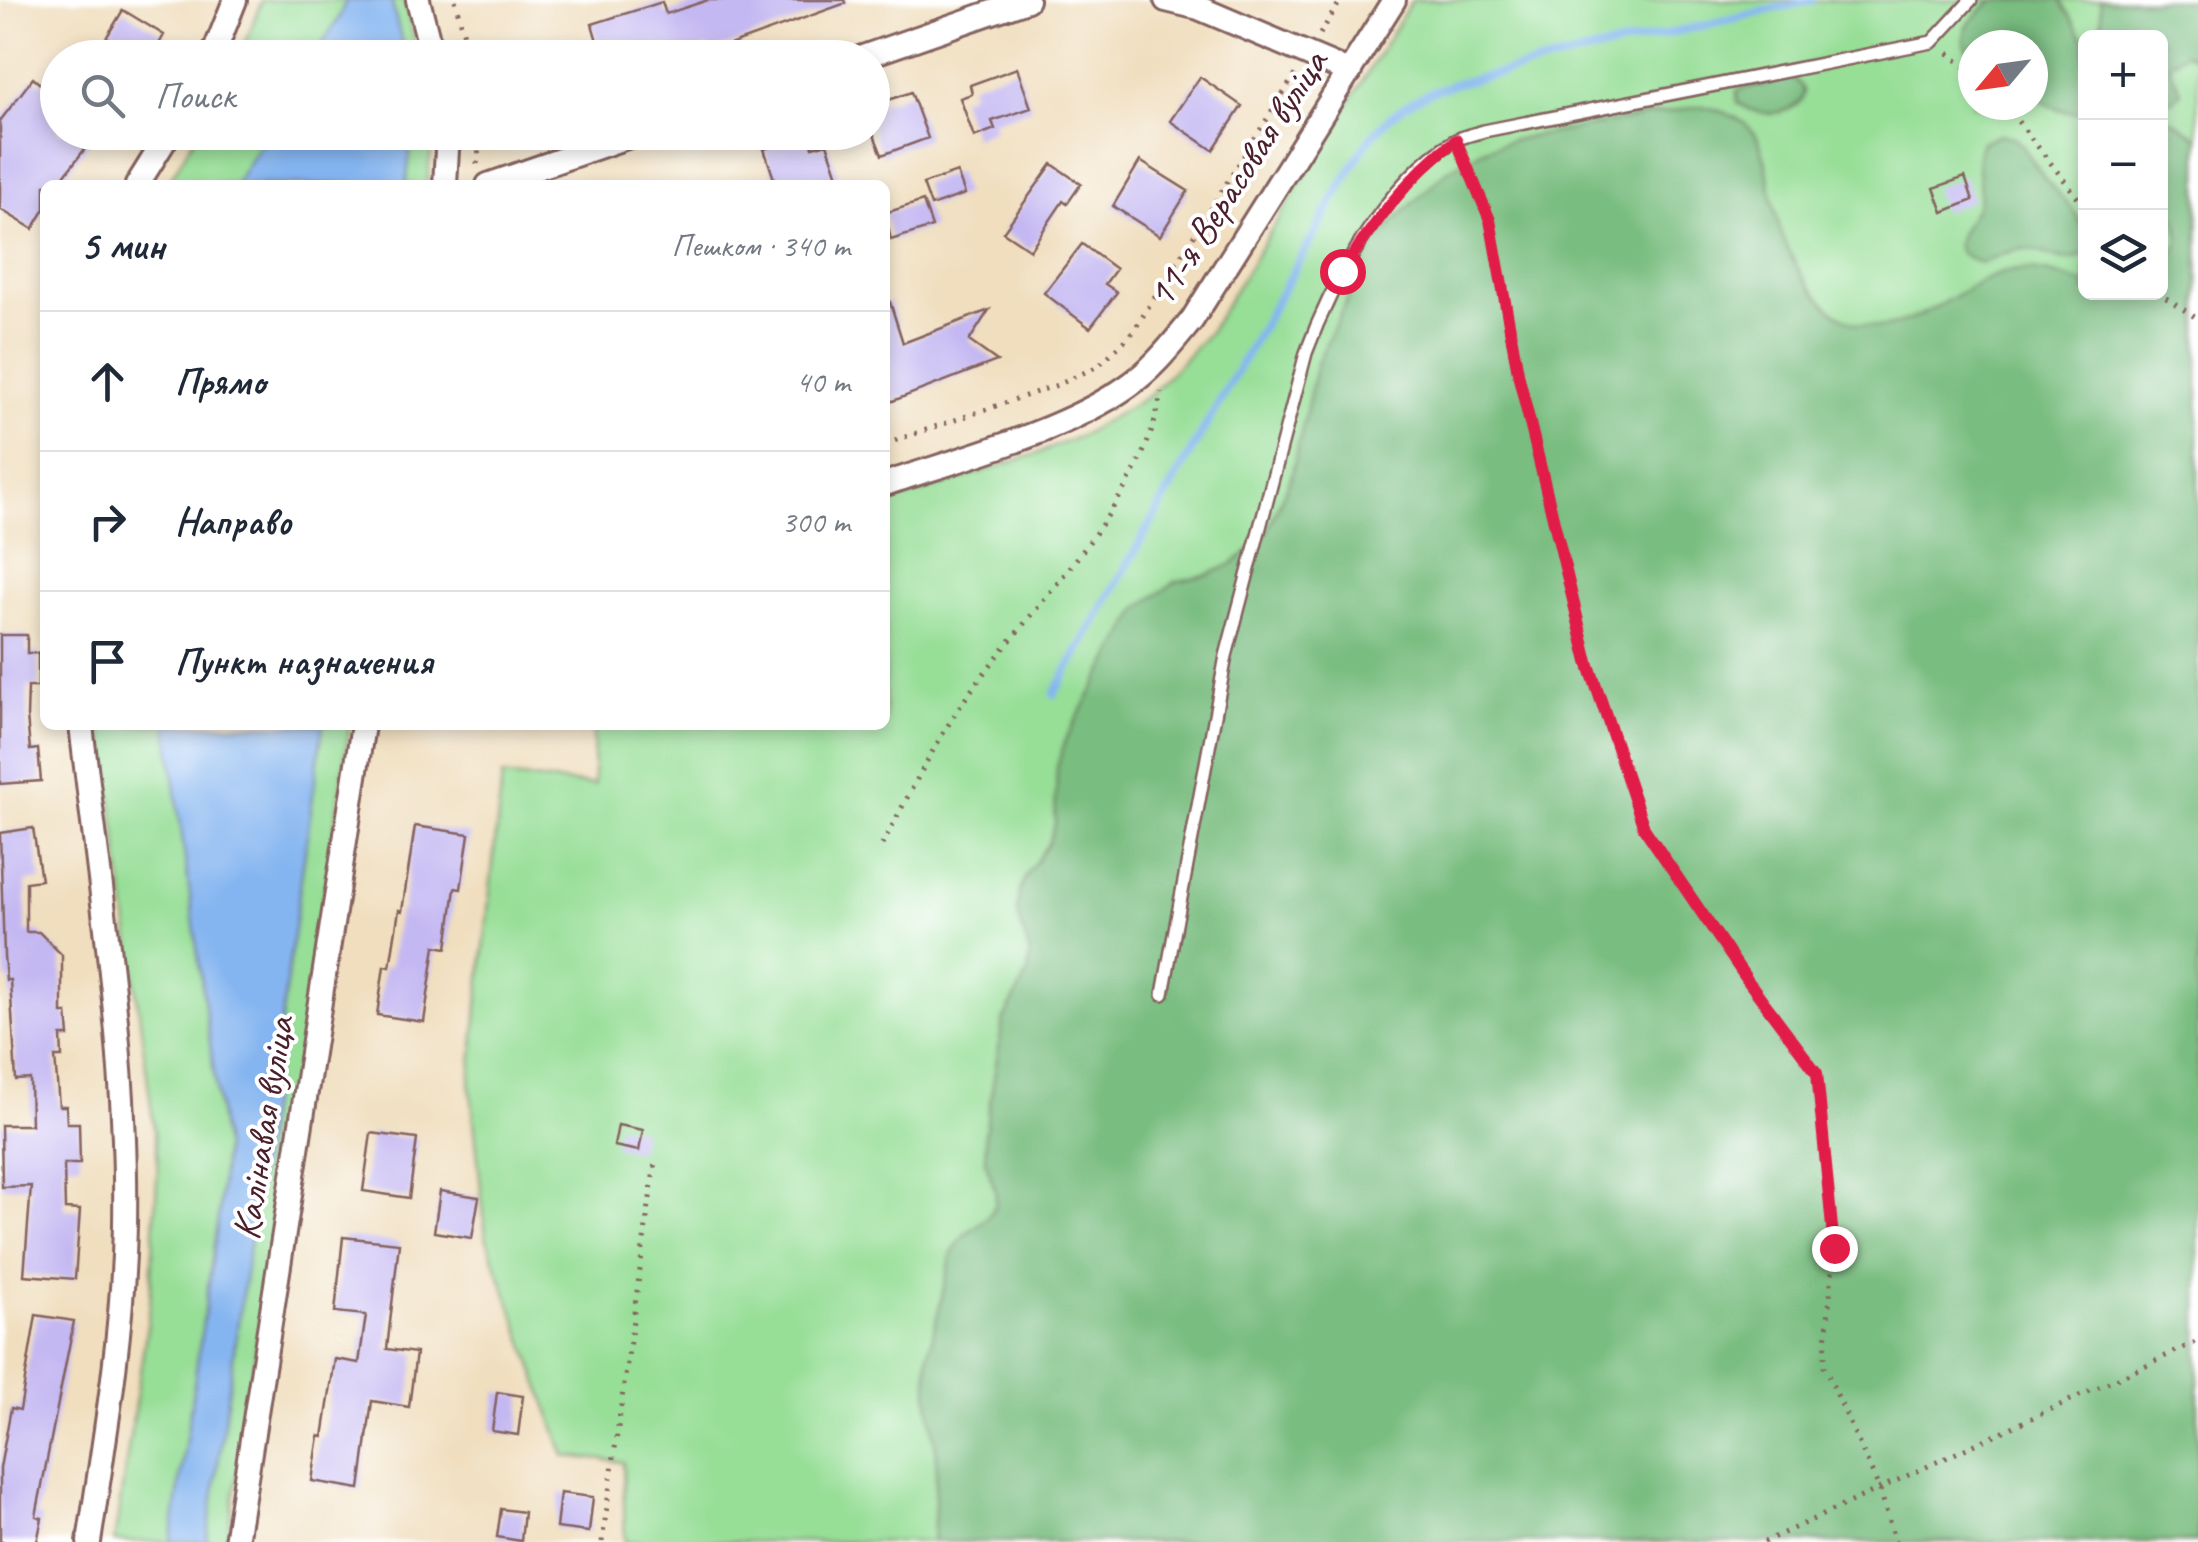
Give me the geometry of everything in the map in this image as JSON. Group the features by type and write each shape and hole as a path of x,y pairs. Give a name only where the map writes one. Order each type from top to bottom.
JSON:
{"street":[{"path":"219,40 235,0"},
{"path":"418,0 428,40"},
{"path":"890,48 1027,0"},
{"path":"1166,0 1200,8 1350,72"},
{"name":"11-я Верасовая вуліца","path":"890,482 1077,414 1128,386 1164,355 1192,320 1394,0"},
{"path":"140,180 159,150"},
{"path":"444,180 447,150"},
{"path":"482,177 577,150"},
{"path":"82,730 119,1080 125,1224 115,1366 89,1542"},
{"name":"Калінавая вуліца","path":"236,1542 362,730"}],"lane":[{"path":"1163,994 1226,656 1306,353 1321,310 1377,220 1423,164 1456,140 1484,131 1932,42 1971,0"}],"path":[{"path":"455,0 465,40"},
{"path":"890,442 1060,384 1098,366 1131,335 1341,0"},
{"path":"1932,42 1958,62"},
{"path":"2017,120 2078,198"},
{"path":"1456,140 1490,220 1519,378 1588,662 1644,828 1748,981 1817,1073 1834,1248 1824,1366 1880,1490 1895,1542"},
{"path":"481,150 482,177"},
{"path":"2168,300 2198,319"},
{"path":"882,844 967,697 1134,475 1156,427 1164,355"},
{"path":"602,1542 655,1162"},
{"path":"1764,1542 2198,1341"}],"green space":[{"path":"262,0 404,0 415,40 246,40"},
{"path":"1412,0 2198,0 2198,1542 625,1542 623,1462 565,1456 486,1237 470,1082 502,776 594,785 593,730 890,730 890,502 1080,436 1150,395 1209,332"},
{"path":"1993,0 2060,0 2078,30 2078,112 2048,104 2048,30 1966,30"},
{"path":"2100,0 2198,0 2198,58 2185,53 2168,64 2168,30 2102,29"},
{"path":"2168,64 2181,91 2173,101 2168,100"},
{"path":"1792,78 1801,86 1803,95 1791,108 1765,113 1737,102 1737,90"},
{"path":"1702,106 1740,120 1759,141 1778,222 1807,282 1841,316 1863,325 1885,326 1928,312 1969,288 2011,271 2030,270 2078,282 2078,300 2168,300 2168,264 2180,239 2176,218 2168,206 2168,119 2198,138 2198,1542 933,1542 937,1456 928,1394 928,1356 952,1253 964,1235 988,1217 995,1206 996,1192 986,1163 985,1133 1003,1021 1028,973 1030,955 1017,911 1019,894 1055,824 1057,767 1065,740 1139,608 1175,582 1230,565 1267,531 1291,477 1317,363 1371,250 1393,222 1448,170 1483,150 1513,140"},
{"path":"2000,134 2013,137 2022,145 2078,218 2078,257 2061,259 2022,249 1982,263 1959,251 1960,235 1979,199 1978,158 1982,142"},
{"path":"187,150 431,150 428,180 170,180"},
{"path":"103,730 349,730 227,1542 114,1542 150,1306 158,1160"}],"water":[{"path":"346,0 391,0 402,40 325,40"},
{"path":"257,150 411,150 407,180 238,180"},
{"path":"168,730 322,730 207,1542 171,1542 219,1211 224,1148"}],"building":[{"path":"708,0 846,3 743,40 597,40 592,24 662,2 666,14"},
{"path":"123,10 164,35 161,40 105,40"},
{"path":"1017,68 1031,108 992,121 995,129 974,137 960,98 972,94 970,85"},
{"path":"1200,77 1242,106 1213,150 1170,121"},
{"path":"33,78 40,84 40,150 84,150 61,180 40,180 40,217 33,229 0,209 0,121"},
{"path":"911,92 928,138 882,155 880,150 890,150 890,100"},
{"path":"764,150 829,150 839,180 774,180"},
{"path":"1140,161 1188,191 1160,236 1113,206"},
{"path":"1052,164 1081,184 1067,204 1063,201 1030,250 1003,232"},
{"path":"957,172 965,194 931,206 923,184"},
{"path":"1965,177 1973,200 1943,212 1934,188"},
{"path":"923,201 932,227 891,240 890,211"},
{"path":"1082,244 1116,269 1105,284 1117,292 1090,328 1044,293"},
{"path":"890,302 903,343 989,310 969,341 997,361 890,402"},
{"path":"0,635 27,635 27,653 38,653 38,687 28,687 27,716 30,750 38,749 41,781 0,784"},
{"path":"415,826 469,834 461,889 455,888 447,948 435,946 424,1022 377,1015 384,966 390,967 399,910 402,911"},
{"path":"33,828 41,880 26,882 26,932 39,932 62,955 62,1013 67,1013 69,1036 61,1036 62,1057 55,1057 59,1106 66,1106 67,1123 79,1123 80,1164 64,1164 65,1209 80,1210 75,1279 24,1275 31,1186 2,1187 1,1125 31,1125 30,1079 16,1080 10,980 6,980 4,955 0,833"},
{"path":"618,1125 643,1130 639,1151 614,1146"},
{"path":"371,1133 417,1139 409,1198 363,1191"},
{"path":"440,1191 479,1197 472,1238 434,1232"},
{"path":"343,1237 399,1243 387,1349 416,1353 409,1407 372,1401 360,1489 312,1481 335,1359 359,1363 366,1315 335,1312"},
{"path":"36,1315 74,1321 36,1516 42,1518 37,1542 0,1542 0,1468 11,1408 20,1410"},
{"path":"497,1392 523,1396 518,1435 492,1431"},
{"path":"560,1493 593,1497 589,1532 556,1528"},
{"path":"501,1509 524,1512 521,1541 497,1537"}],"waterway":[{"path":"1054,694 1363,148 1382,125 1426,94 1454,84 1812,0"}],"route":[{"path":"1342,271 1423,164 1456,140 1490,220 1519,378 1588,662 1644,828 1748,981 1817,1073 1834,1248"}]}
